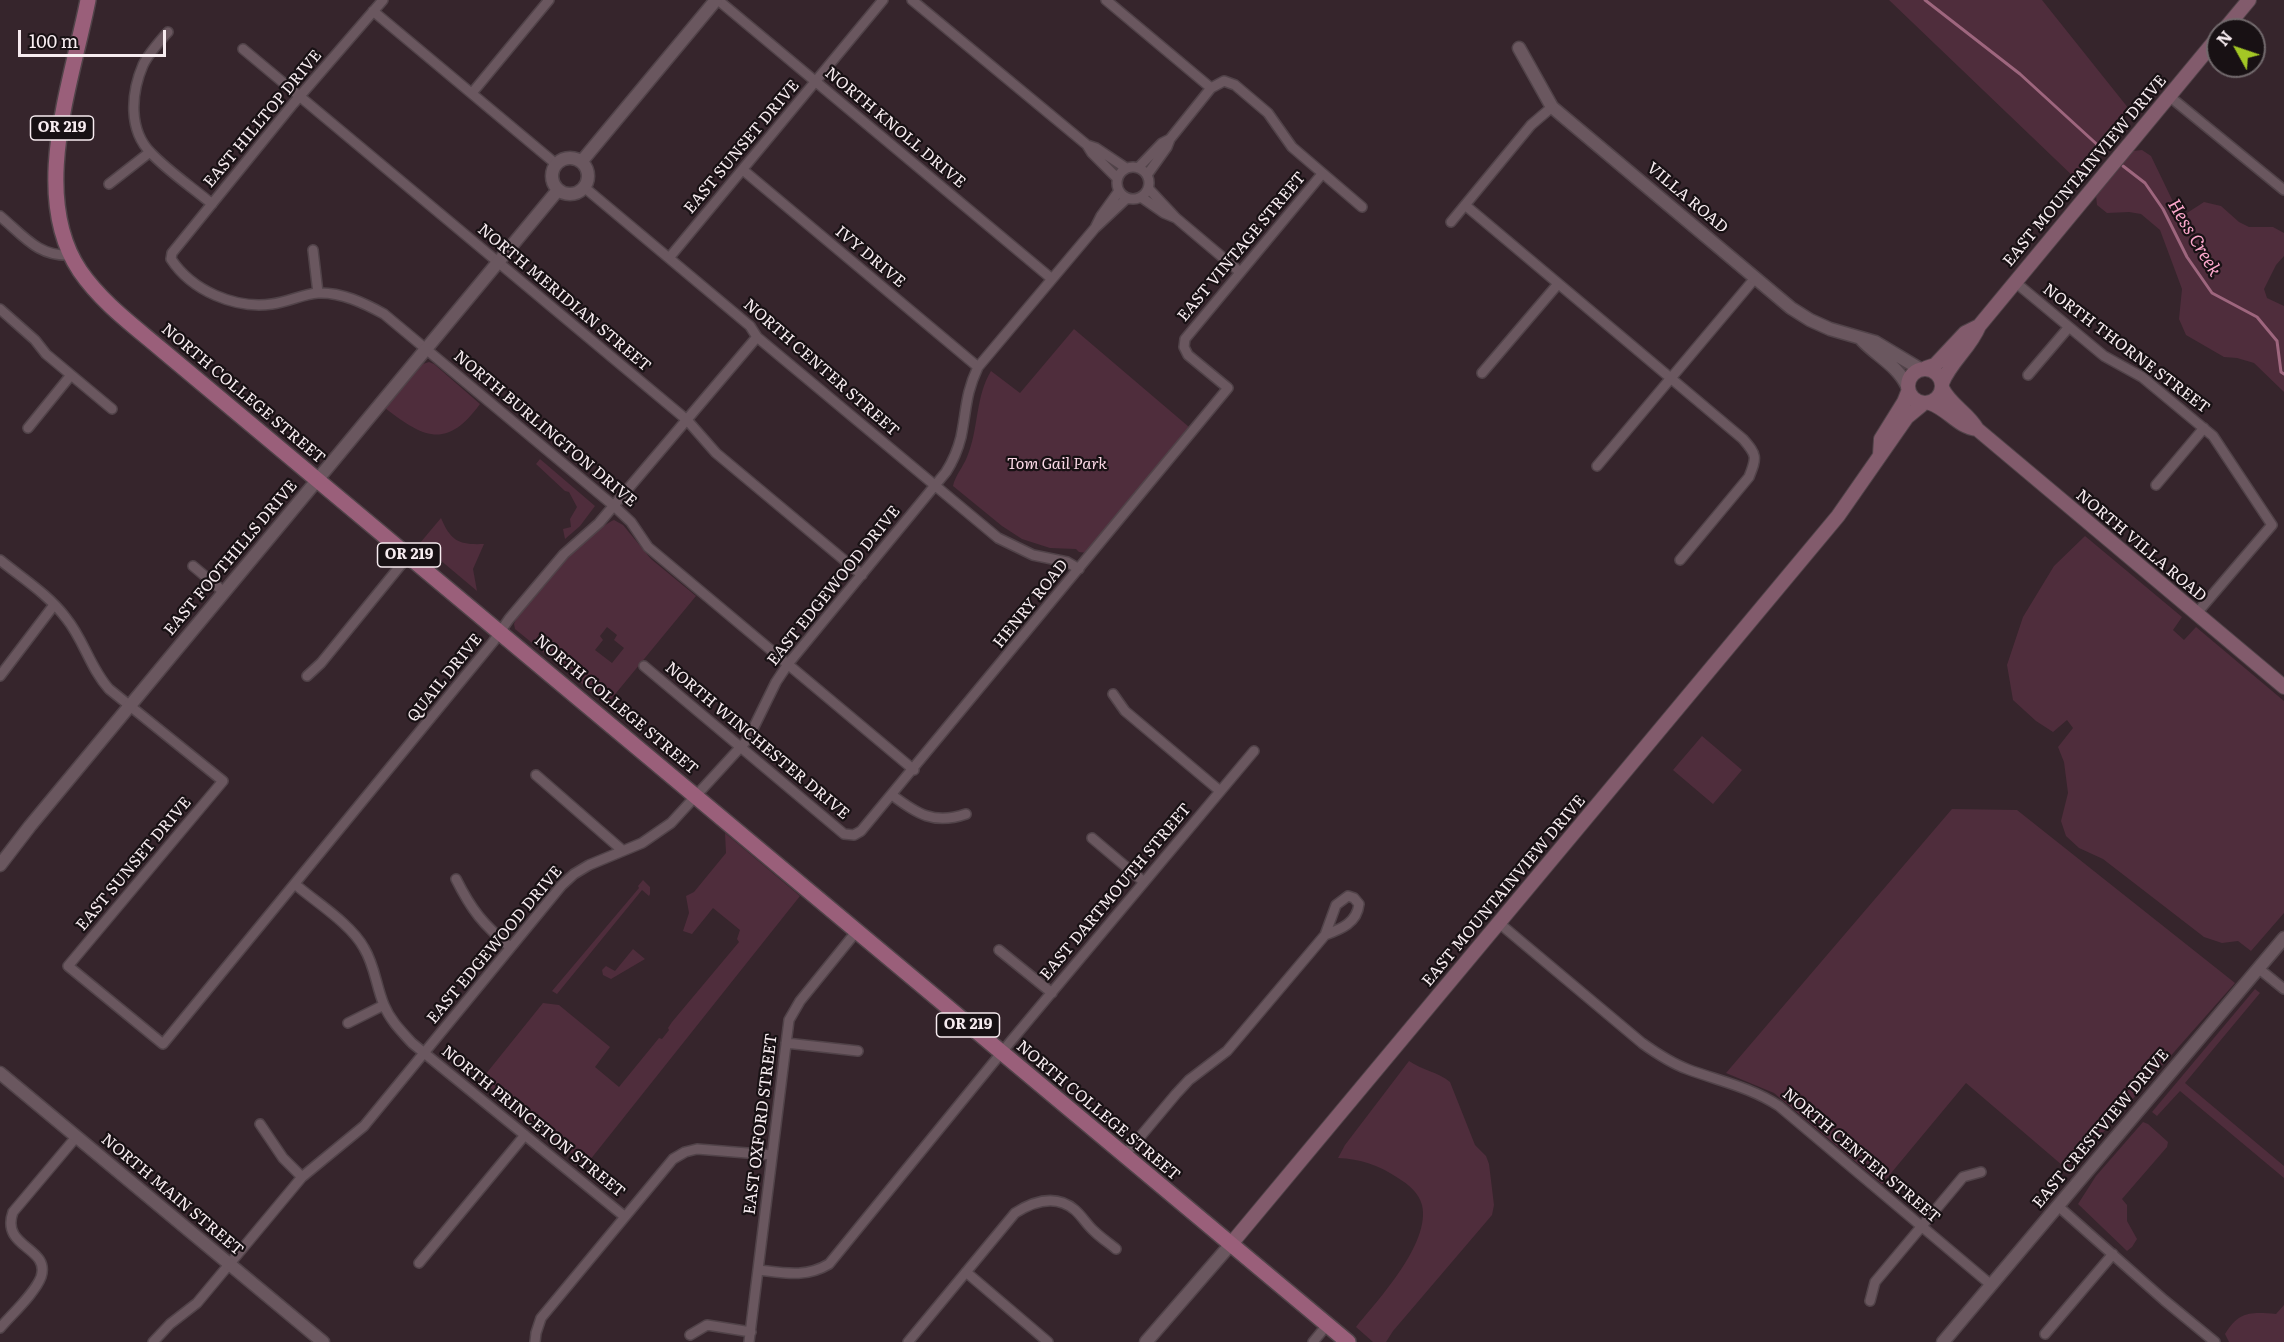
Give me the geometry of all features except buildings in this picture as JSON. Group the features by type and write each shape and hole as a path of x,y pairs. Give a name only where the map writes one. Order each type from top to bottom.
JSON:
{"main road":[{"name":"NORTH COLLEGE STREET","path":"88,0 57,159 57,213 60,229 71,255 85,278 115,310 1348,1342"},
{"path":"2234,18 2249,0"},
{"name":"EAST MOUNTAINVIEW DRIVE","path":"1942,385 1949,369 1974,339 1979,326 2206,51"},
{"name":"EAST MOUNTAINVIEW DRIVE","path":"1923,369 1935,365 1965,333 1979,326"},
{"path":"1923,369 1936,373 1942,385 1938,397 1927,403 1915,400 1908,389 1910,376 1923,369"},
{"name":"NORTH VILLA ROAD","path":"1942,385 1950,401 1972,420 1977,429 2284,687"},
{"name":"EAST MOUNTAINVIEW DRIVE","path":"1880,455 1881,439 1904,402 1908,389"},
{"name":"EAST MOUNTAINVIEW DRIVE","path":"1231,1244 1838,516 1907,417 1927,403"},
{"name":"NORTH VILLA ROAD","path":"1927,403 1944,409 1966,428 1977,429"}],"street":[{"name":"EAST HILLTOP DRIVE","path":"171,259 172,253 300,96 383,0"},
{"path":"582,161 717,0"},
{"name":"NORTH KNOLL DRIVE","path":"717,0 1052,279"},
{"name":"EAST SUNSET DRIVE","path":"669,258 883,0"},
{"path":"912,0 1087,144 1126,168 1138,168 1147,175"},
{"path":"1106,0 1211,88"},
{"path":"472,93 546,1"},
{"path":"373,11 556,164"},
{"path":"168,32 143,65 134,100 134,118 138,135 150,152 212,204"},
{"name":"VILLA ROAD","path":"1519,48 1552,106 1791,308 1810,320 1862,340 1875,342 1923,369"},
{"name":"NORTH MERIDIAN STREET","path":"243,49 687,420 716,453 862,575"},
{"path":"1240,272 1176,218 1148,188 1147,175 1170,139 1211,88 1224,81 1235,85 1268,113 1292,147 1362,207"},
{"path":"2169,96 2284,190"},
{"path":"1451,222 1531,124 1552,106"},
{"path":"1138,168 1162,143 1170,139"},
{"path":"1087,144 1092,153 1117,178 1123,194 1141,197 1164,213 1176,218"},
{"path":"109,184 150,152"},
{"path":"571,157 582,161 588,171 584,187 575,194 558,190 552,180 556,164 571,157"},
{"path":"1117,178 1126,168"},
{"name":"IVY DRIVE","path":"743,170 978,367"},
{"name":"EAST VINTAGE STREET","path":"1228,388 1188,355 1184,347 1185,339 1322,174"},
{"name":"NORTH CENTER STREET","path":"584,187 750,326 757,337 1007,543 1033,555 1067,562 1079,569"},
{"path":"1141,197 1148,188"},
{"name":"EAST FOOTHILLS DRIVE","path":"0,866 317,479 558,190"},
{"name":"EAST EDGEWOOD DRIVE","path":"153,1342 170,1324 197,1303 302,1177 364,1126 562,885 574,874 622,850 642,843 660,832 697,796 741,747 753,732 765,702 788,664 936,486 956,455 961,437 967,391 978,367 1123,194"},
{"path":"1465,205 1743,439 1754,452 1755,461 1749,477 1680,560"},
{"path":"0,216 44,252 55,256 71,255"},
{"path":"313,250 318,293"},
{"name":"NORTH BURLINGTON DRIVE","path":"171,259 176,267 199,286 234,302 251,305 272,304 318,293 354,299 384,314 614,506 631,522 648,547 914,770"},
{"path":"1597,465 1756,277"},
{"name":"NORTH THORNE STREET","path":"2014,282 2104,356 2142,377 2204,428 2220,444 2272,525 2196,614"},
{"path":"1482,373 1558,284"},
{"path":"0,309 71,375 112,409"},
{"path":"2028,375 2069,327"},
{"name":"QUAIL DRIVE","path":"163,1044 296,885 564,554 599,523 757,337"},
{"name":"VILLA ROAD","path":"1862,340 1901,374 1908,389"},
{"path":"28,428 71,375"},
{"name":"HENRY ROAD","path":"854,835 861,831 914,770 1228,388"},
{"path":"2156,485 2204,428"},
{"path":"308,676 409,555"},
{"path":"0,560 54,605 73,627 103,682 130,706"},
{"path":"193,566 224,592"},
{"path":"0,676 54,605"},
{"name":"NORTH WINCHESTER DRIVE","path":"644,666 844,834 854,835"},
{"path":"1113,694 1125,711 1220,791"},
{"name":"EAST SUNSET DRIVE","path":"130,706 223,782 68,966 163,1044"},
{"name":"EAST DARTMOUTH STREET","path":"759,1270 804,1275 818,1271 829,1264 1254,751"},
{"path":"536,775 622,850"},
{"path":"892,795 914,812 930,818 944,819 966,814"},
{"path":"1092,838 1144,882"},
{"path":"456,879 472,910 483,924 510,947"},
{"name":"NORTH PRINCETON STREET","path":"296,885 350,930 363,945 373,964 384,1005 400,1030 424,1053 624,1216"},
{"name":"NORTH CENTER STREET","path":"1499,923 1660,1056 1685,1068 1740,1085 1763,1095 1779,1106 1990,1284"},
{"name":"EAST OXFORD STREET","path":"750,1337 789,1020 800,1001 856,932"},
{"path":"1125,1156 1190,1080 1227,1051 1325,935"},
{"name":"EAST CRESTVIEW DRIVE","path":"1943,1342 2284,938"},
{"path":"999,950 1052,993"},
{"path":"2258,968 2284,989"},
{"path":"348,1023 384,1005"},
{"path":"786,1043 858,1051"},
{"name":"NORTH MAIN STREET","path":"0,1073 323,1342"},
{"path":"260,1124 283,1158 302,1177"},
{"path":"419,1263 525,1135"},
{"path":"0,1328 37,1285 42,1274 39,1259 15,1238 9,1230 8,1222 13,1212 76,1136"},
{"path":"535,1342 541,1318 673,1159 685,1152 711,1149 772,1155"},
{"path":"1870,1301 1875,1282 1963,1177 1981,1172"},
{"path":"908,1342 1015,1212 1029,1204 1046,1200 1060,1201 1074,1210 1095,1232 1116,1248"},
{"path":"2058,1206 2216,1342"},
{"name":"EAST MOUNTAINVIEW DRIVE","path":"1146,1342 1231,1244"},
{"path":"2045,1334 2113,1254"},
{"path":"966,1272 1048,1342"},
{"path":"690,1335 707,1324 750,1337"},
{"path":"1313,1342 1327,1325"}],"green space":[{"path":"1889,0 2042,0 2129,109 2078,181"},
{"path":"2142,150 2151,156 2178,212 2187,213 2204,202 2221,206 2239,222 2249,227 2273,227 2284,233 2284,256 2276,265 2264,289 2267,298 2284,306 2284,392 2254,363 2224,357 2186,335 2179,319 2182,289 2160,230 2141,214 2107,213 2097,205 2096,195 2133,151"},
{"name":"Tom Gail Park","path":"1074,329 1189,427 1087,553 1076,549 1050,548 1022,539 1002,526 953,486 971,446 982,391 991,371 1020,393"},
{"path":"429,362 480,404 457,428 446,433 424,432 399,419 385,408 423,364"},
{"path":"540,459 595,506 580,526 565,539 563,529 571,527 570,519 577,507 569,492 565,491 536,464"},
{"path":"441,518 457,540 462,543 484,544 473,569 477,591 420,543"},
{"path":"614,520 623,525 651,559 696,596 607,704 515,629 514,624 544,583 575,551","holes":["607,627 617,635 614,640 624,648 612,663 595,650 603,640 600,636"]},
{"path":"2085,536 2182,617 2173,630 2184,640 2196,627 2284,701 2284,913 2251,951 2238,941 2222,943 2204,937 2103,859 2079,848 2066,836 2061,821 2068,793 2064,762 2058,747 2073,728 2067,720 2053,732 2036,721 2013,700 2007,665 2023,617 2054,566"},
{"path":"1702,736 1742,770 1713,804 1673,770"},
{"path":"1952,809 2017,810 2235,983 2069,1171 1966,1083 1882,1184 1774,1093 1726,1073"},
{"path":"725,833 800,896 586,1165 481,1080 543,1003 559,1005 610,1047 595,1067 619,1087 659,1038 662,1039 672,1022 739,942 737,939 740,930 713,908 692,934 683,931 689,913 686,896 694,892 726,853"},
{"path":"643,880 650,887 649,896 642,890 557,994 552,991 639,888"},
{"path":"633,949 645,959 611,979 603,975 602,970 606,966 615,971"},
{"path":"2255,989 2260,993 2185,1083 2284,1166 2284,1178 2180,1091 2157,1116 2152,1112"},
{"path":"1409,1061 1450,1082 1475,1145 1486,1156 1489,1164 1494,1205 1492,1215 1386,1342 1373,1342 1356,1327 1389,1287 1411,1253 1423,1220 1422,1205 1413,1189 1391,1173 1369,1164 1338,1158 1345,1145"},
{"path":"2143,1122 2168,1142 2167,1147 2122,1199 2127,1205 2127,1221 2137,1239 2127,1251 2078,1204 2096,1176"},
{"path":"2284,1305 2284,1342 2229,1342 2225,1334 2235,1321 2253,1313 2276,1314"}],"waterway":[{"name":"Hess Creek","path":"1925,0 2020,74 2102,149"},
{"name":"Hess Creek","path":"2123,166 2145,183 2163,209 2187,257 2212,293 2257,317 2277,341 2281,372 2284,374"}]}
